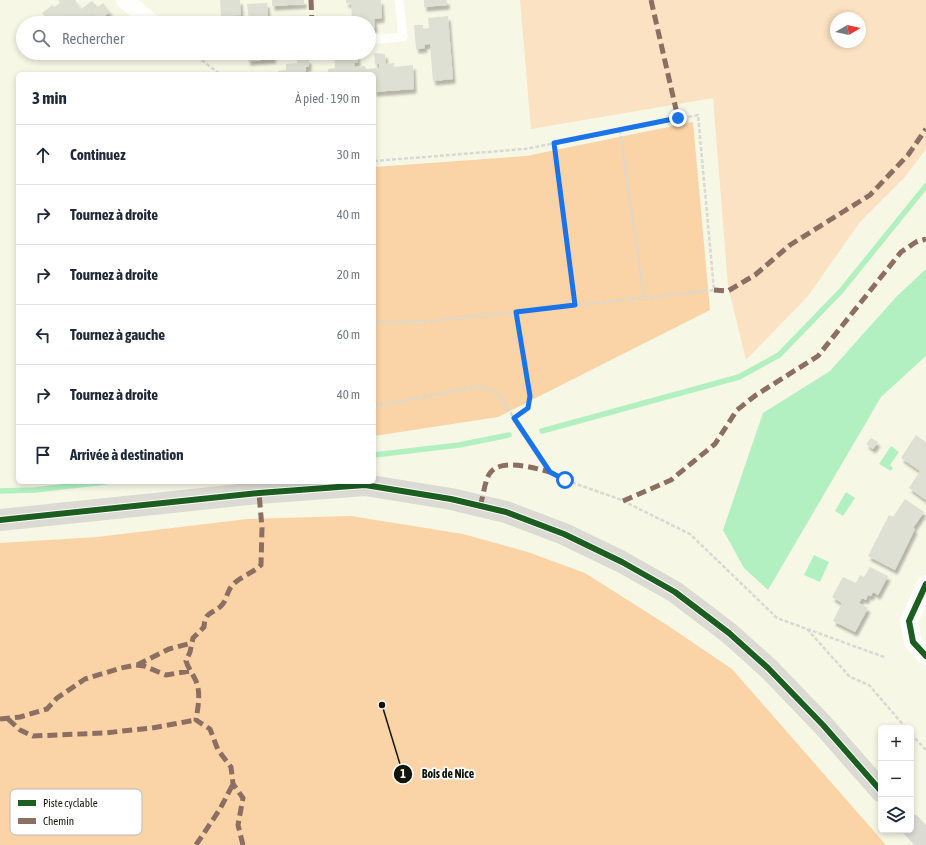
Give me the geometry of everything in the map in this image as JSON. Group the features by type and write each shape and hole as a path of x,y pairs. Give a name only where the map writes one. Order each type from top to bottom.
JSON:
{"street":[{"path":"125,0 144,16"},
{"path":"0,520 252,494 365,486 451,499 506,512 564,534 622,562 681,597 729,634 768,668 823,725 878,788"},
{"path":"926,584 909,621 913,642 926,656"},
{"path":"914,828 926,842"}],"lane":[{"path":"376,40 403,38 399,0"}],"path":[{"path":"201,60 217,72"},
{"path":"376,161 525,149 698,114 714,290 422,322 376,322"},
{"path":"620,130 644,297"},
{"path":"554,143 575,305"},
{"path":"514,418 528,408 530,396 516,312"},
{"path":"376,406 476,387 496,391 550,472 565,480 619,498 690,534 777,618 884,657"},
{"path":"806,629 850,677 869,685 903,725"},
{"path":"914,737 926,750"}],"shaded area":[{"path":"520,0 926,0 926,149 904,178 860,222 808,296 746,360 728,286 713,98 531,129"},
{"path":"693,122 710,310 498,417 376,436 376,167 526,156"},
{"path":"926,269 926,356 881,397 768,590 744,568 723,530 763,413 830,371 897,296"},
{"path":"891,446 899,452 890,465 893,468 891,471 879,464"},
{"path":"846,492 855,498 843,516 835,511"},
{"path":"351,516 463,534 528,552 585,573 667,625 732,669 886,845 0,845 0,543 97,537 247,519"},
{"path":"814,555 829,562 820,582 804,575"}],"building":[{"path":"58,0 75,0 81,9 92,1 98,7 103,3 110,12 105,16 44,16 42,13 52,5 54,7 60,3"},
{"path":"220,0 240,0 241,15 221,16"},
{"path":"272,0 304,0 304,4 272,6"},
{"path":"346,0 381,0 382,18 376,19 376,16 352,16 351,3 346,3"},
{"path":"424,0 447,0 447,5 424,7"},
{"path":"267,3 268,16 248,16 247,4"},
{"path":"448,16 453,79 433,81 430,44 424,45 425,48 416,49 414,25 423,25 423,29 429,28 428,18"},
{"path":"376,53 385,54 386,64 394,63 394,67 413,65 414,89 376,92 376,72 328,72 328,69 335,68 334,60 358,60 358,62 354,63 355,67 365,66 366,69 379,68 379,64 375,64"},
{"path":"297,60 309,60 309,67 306,67 306,72 278,72 286,70 286,64 297,63"},
{"path":"916,435 926,442 926,500 909,488 920,471 901,458"},
{"path":"871,438 878,442 873,449 866,444"},
{"path":"905,499 924,512 913,528 915,529 895,570 868,556 889,515 893,517"},
{"path":"870,567 888,576 878,595 873,592 871,596 868,595 866,600 862,598 859,603 868,608 855,632 833,621 842,603 832,597 843,577 856,583 860,575 864,577"}],"waterway":[{"path":"542,431 739,377 779,355 841,291 926,186"},
{"path":"376,455 459,445 509,435"},
{"path":"0,491 35,490 88,484"}],"marked path":[{"path":"311,0 312,16"},
{"path":"651,0 678,118"},
{"path":"714,290 728,291 755,275 790,245 870,195 908,155 926,129"},
{"path":"623,501 671,480 715,444 737,410 756,395 818,356 901,252 916,242 926,239"},
{"path":"480,506 488,476 495,468 518,465 550,472"},
{"path":"243,845 238,825 243,798 233,784 231,767 218,750 210,729 196,720 199,700 198,686 186,661 190,652 193,638 204,627 207,616 223,604 234,584 261,565 262,528 259,493"},
{"path":"137,665 169,649 192,643"},
{"path":"0,719 20,717 47,709 57,698 85,679 121,668 136,665 144,666 166,675 190,671"},
{"path":"8,719 20,730 33,736 104,733 152,728 196,720"},
{"path":"196,845 220,809 233,784"}],"cycle path":[{"path":"0,520 259,493 365,485 451,499 506,512 564,534 622,562 675,592 729,633 768,668 823,725 878,788"},
{"path":"926,584 909,621 913,642 926,656"}],"place":[{"name":"Bois de Nice","path":"382,705"}],"route":[{"path":"565,480 550,472 514,418 528,408 530,396 516,312 575,305 554,143 678,118"}]}
